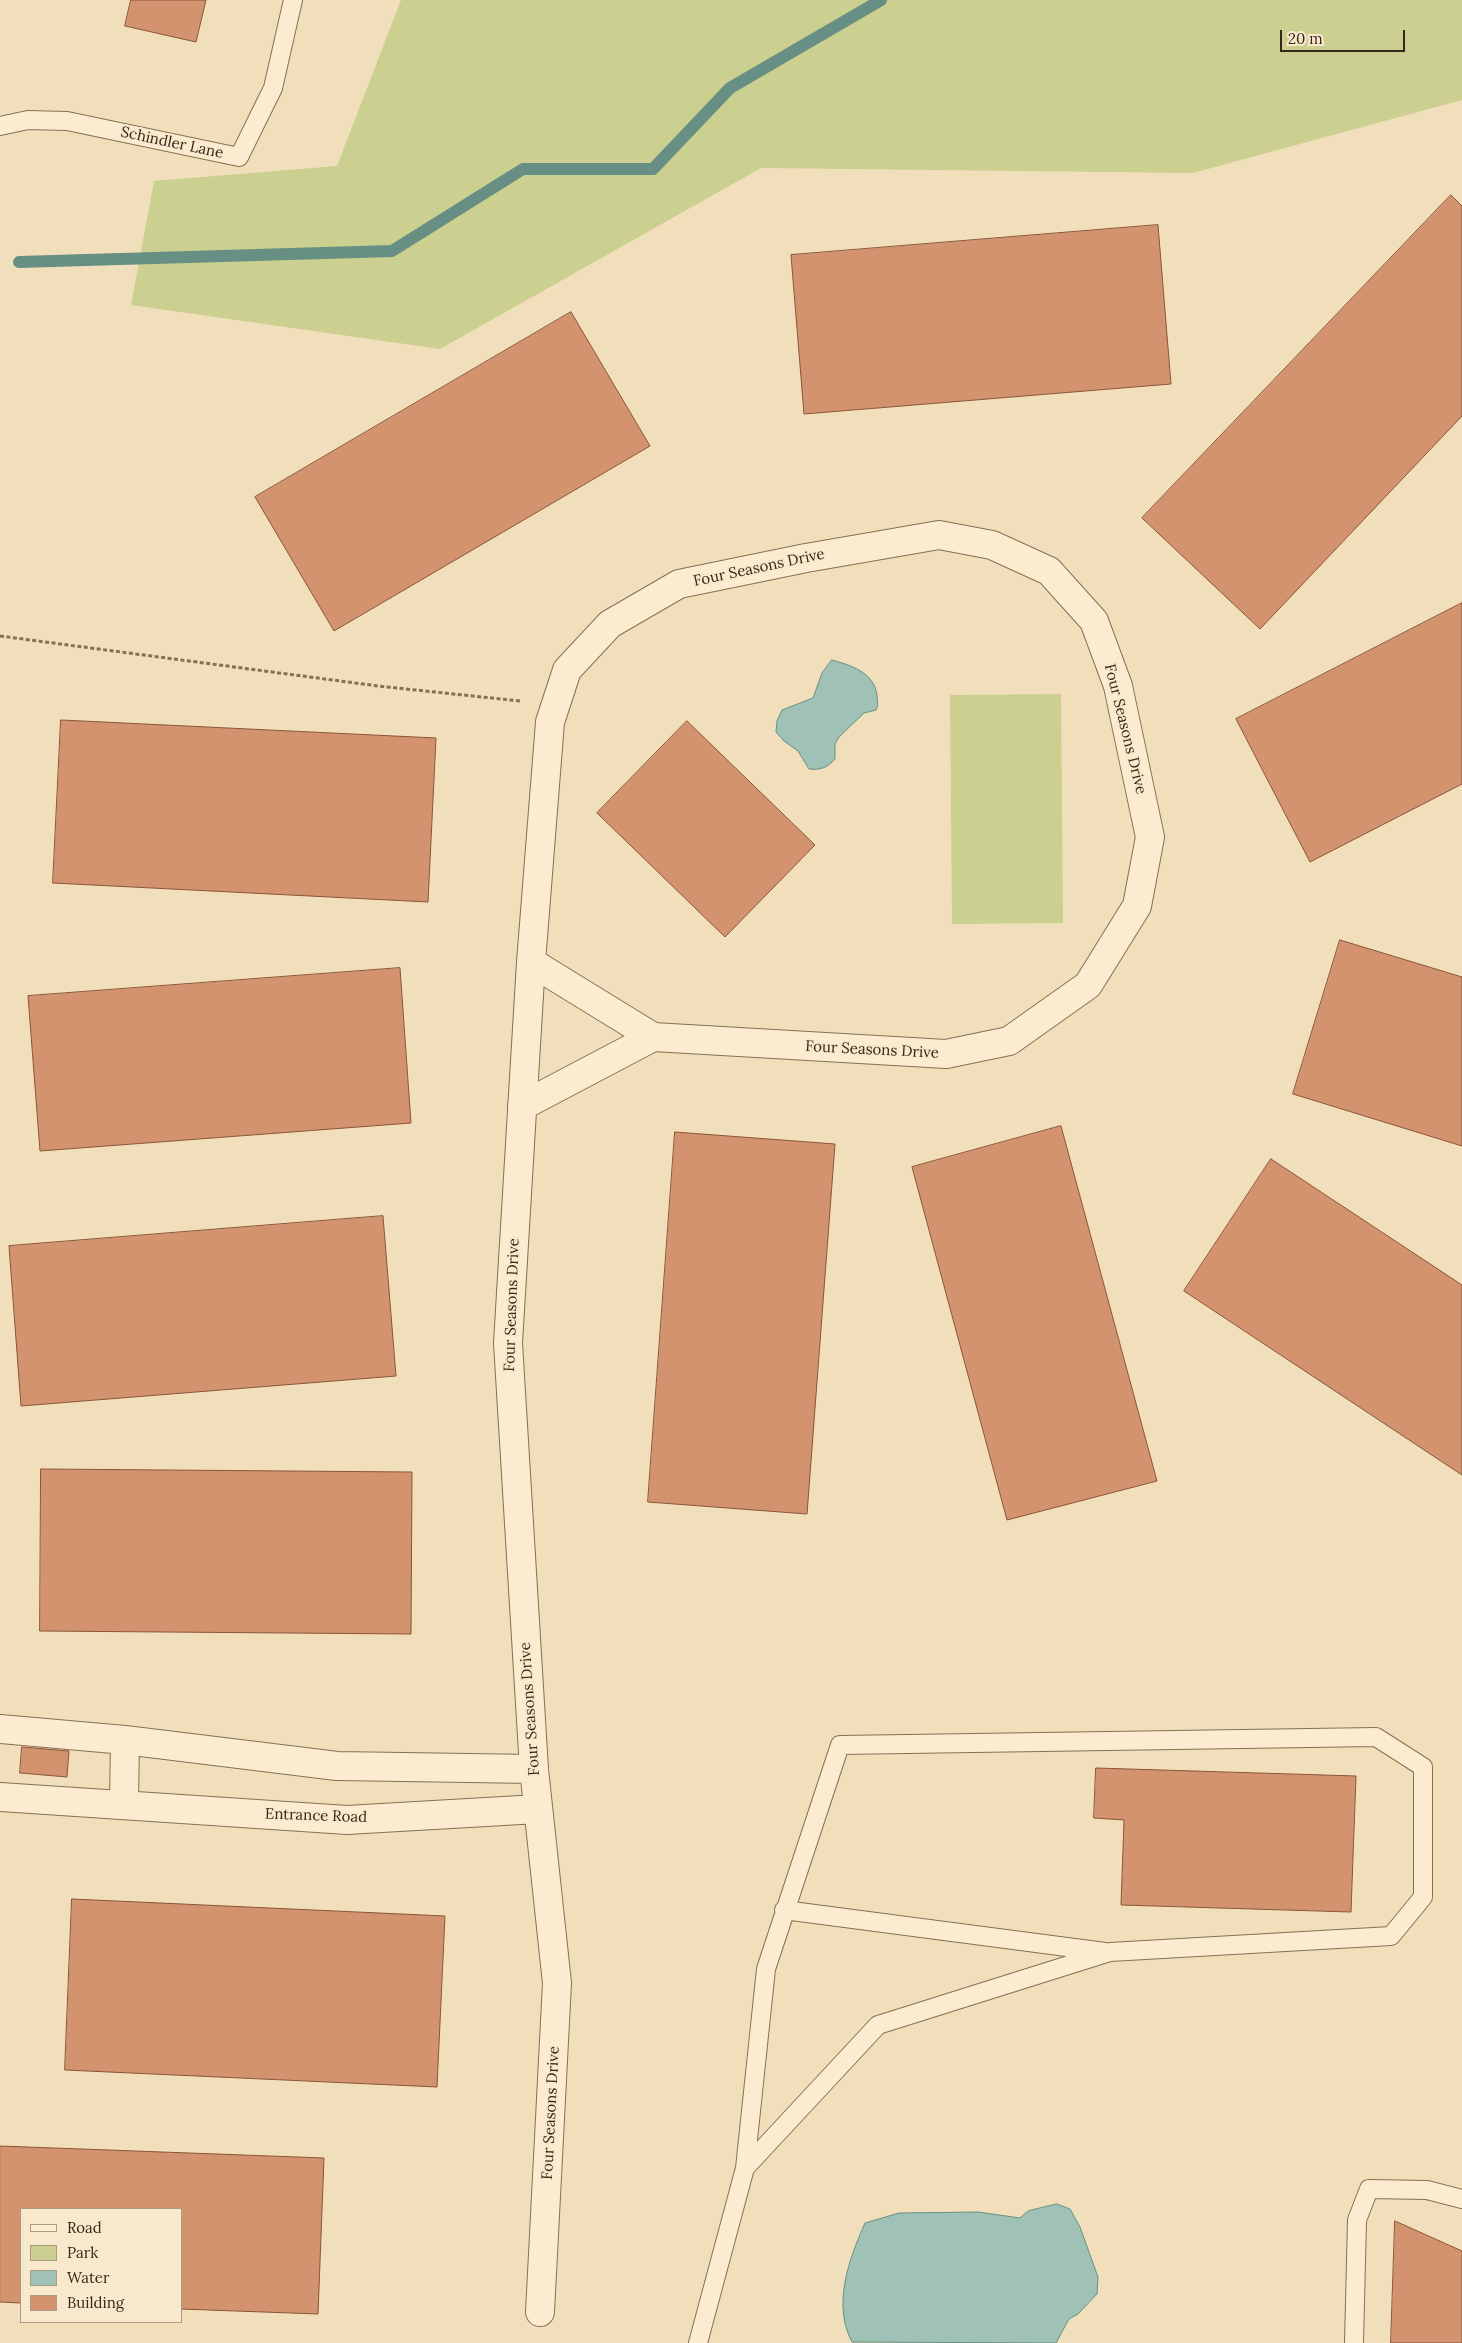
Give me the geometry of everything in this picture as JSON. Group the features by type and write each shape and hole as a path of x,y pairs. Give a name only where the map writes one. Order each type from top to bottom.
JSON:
{"street":[{"name":"Four Seasons Drive","path":"531,962 653,1037 946,1054 1009,1041 1088,985 1137,906 1150,837 1118,686 1094,621 1048,571 992,545 939,535 815,556 679,584 610,624 567,670 550,722 531,962 508,1343 534,1770 557,1983 540,2312"},
{"path":"522,1106 653,1037"},
{"path":"0,1730 125,1740 337,1766 534,1770"},
{"path":"124,1804 125,1740"},
{"name":"Entrance Road","path":"0,1797 347,1820 538,1809"}],"lane":[{"name":"Schindler Lane","path":"0,126 28,120 67,121 239,157 273,88 293,0"},
{"path":"698,2343 745,2168 766,1969 784,1910 840,1745 1376,1737 1423,1767 1423,1897 1392,1936 1110,1952 784,1910"},
{"path":"745,2168 878,2025 1110,1952"},
{"path":"1354,2343 1357,2220 1369,2189 1427,2190 1462,2199"}],"path":[{"path":"0,636 378,686 517,700 555,708"}],"green space":[{"path":"401,0 1462,0 1462,100 1193,173 761,168 440,349 131,305 154,181 337,166"},
{"path":"1061,694 1063,923 952,924 950,695"}],"water":[{"path":"832,660 853,667 866,675 875,687 877,706 876,710 864,713 839,737 835,744 835,759 832,762 824,768 809,769 798,751 784,741 776,732 777,721 782,710 813,698 822,673"},
{"path":"1057,2204 1070,2209 1080,2227 1098,2277 1097,2294 1078,2314 1069,2319 1056,2343 852,2342 846,2328 843,2298 853,2252 865,2223 899,2213 978,2212 1020,2218 1028,2211"}],"building":[{"path":"131,0 206,0 196,42 125,26"},
{"path":"1451,195 1462,206 1462,416 1260,629 1142,518"},
{"path":"1158,225 1171,384 804,414 791,255"},
{"path":"571,312 650,446 334,631 255,497"},
{"path":"1462,603 1462,784 1310,862 1236,719"},
{"path":"61,720 436,738 428,902 53,883"},
{"path":"687,721 815,845 725,937 597,813"},
{"path":"1340,940 1462,977 1462,1146 1293,1094"},
{"path":"400,968 411,1123 40,1151 28,996"},
{"path":"1061,1126 1157,1481 1007,1520 912,1167"},
{"path":"675,1132 835,1144 807,1514 648,1502"},
{"path":"1271,1159 1462,1285 1462,1475 1184,1291"},
{"path":"383,1216 396,1376 21,1406 9,1246"},
{"path":"41,1469 412,1472 411,1634 40,1631"},
{"path":"22,1747 69,1751 67,1777 20,1773"},
{"path":"1096,1768 1356,1776 1351,1912 1121,1905 1124,1820 1094,1818"},
{"path":"72,1899 445,1916 437,2087 65,2070"},
{"path":"0,2146 324,2158 318,2314 182,2309 182,2208 20,2208 20,2303 0,2302"},
{"path":"1395,2221 1462,2251 1462,2343 1391,2343"}],"waterway":[{"path":"19,262 392,251 523,169 653,169 730,88 881,0"}]}
